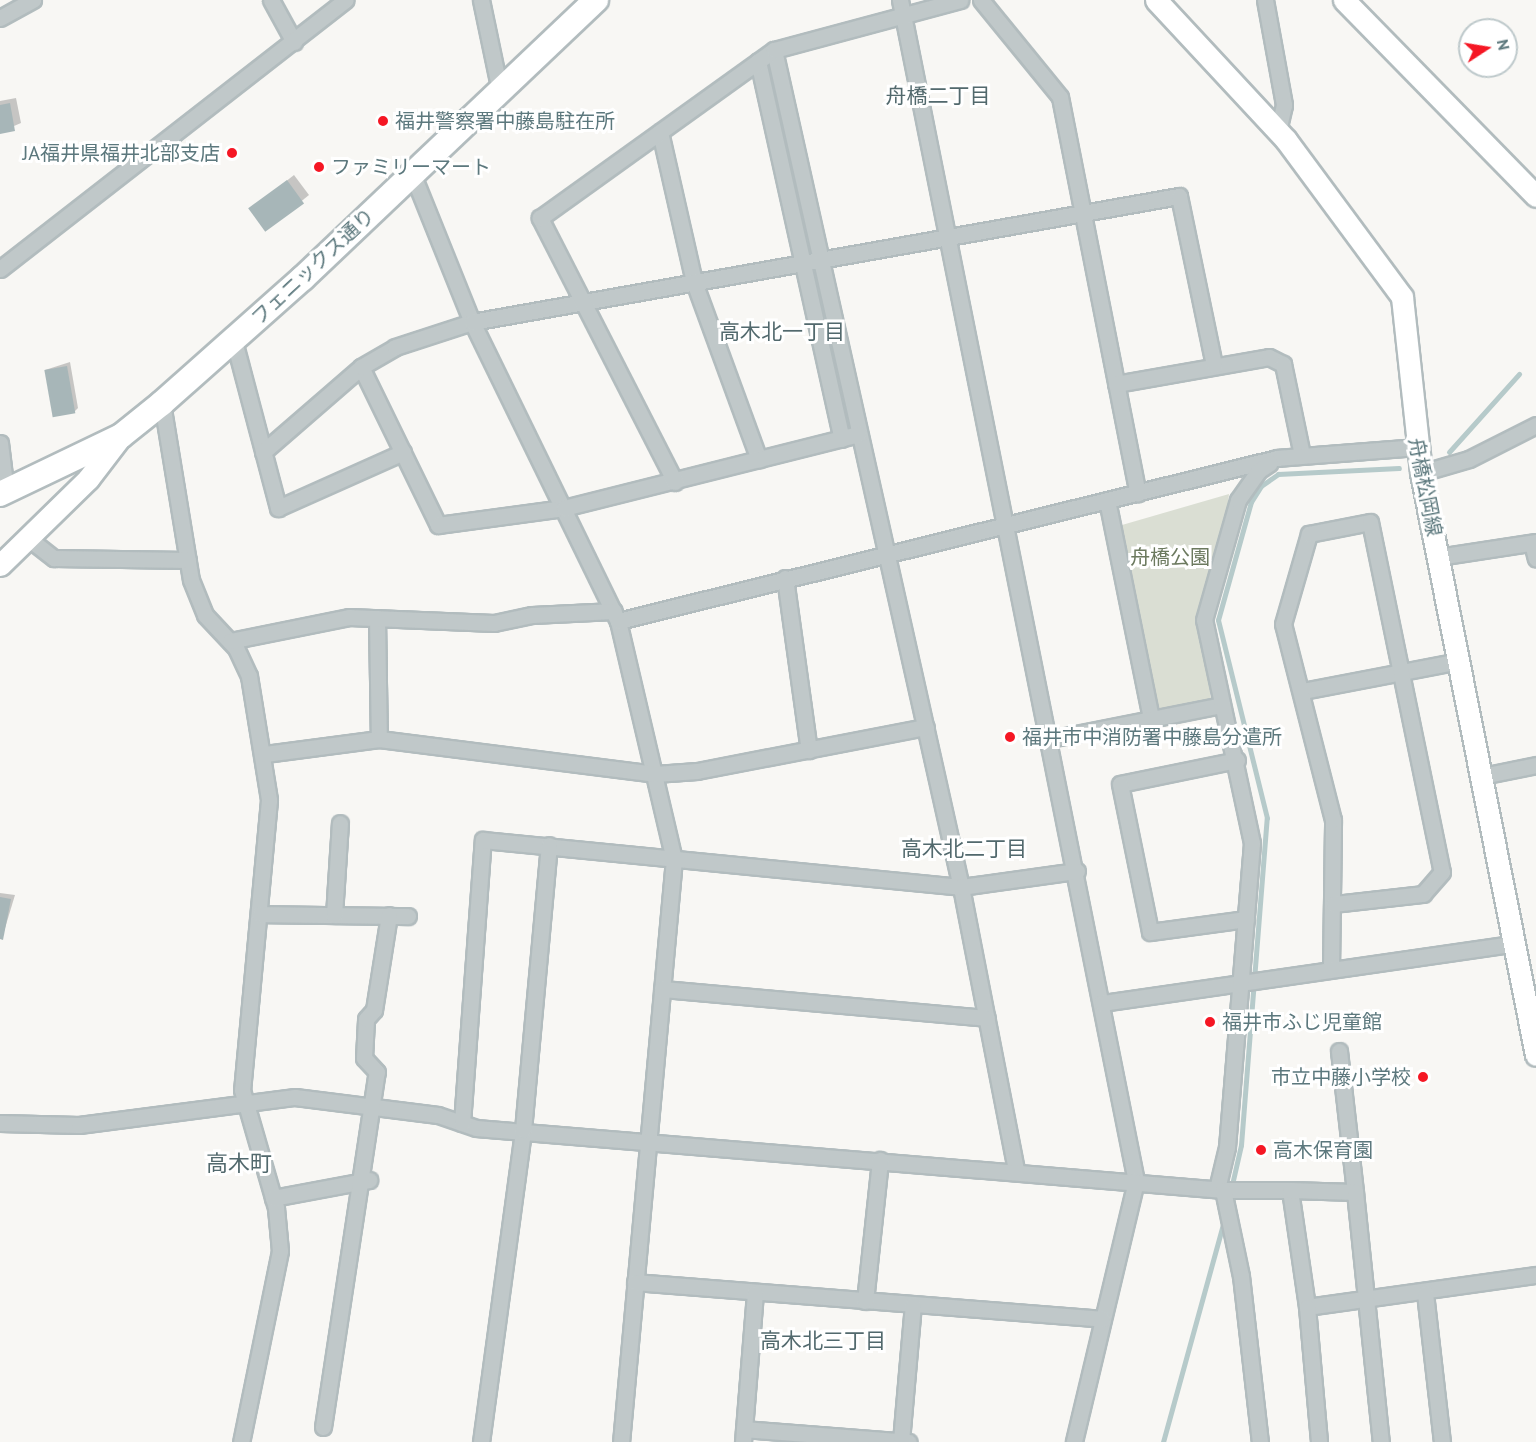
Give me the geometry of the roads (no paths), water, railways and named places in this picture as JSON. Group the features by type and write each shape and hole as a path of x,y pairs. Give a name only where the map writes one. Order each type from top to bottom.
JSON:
{"main road":[{"name":"フェニックス通り","path":"3,493 122,436 162,403 234,341 596,0"},
{"name":"舟橋松岡線","path":"1156,0 1278,131 1402,297 1421,473 1516,943 1531,999 1536,1055"},
{"path":"1344,0 1536,196"},
{"path":"0,565 88,479 122,436"}],"street":[{"path":"0,18 33,0"},
{"path":"271,0 294,42"},
{"path":"0,269 346,0"},
{"path":"481,0 500,91"},
{"path":"675,482 540,218 774,50 901,7 960,0"},
{"path":"981,0 1060,97 1138,493"},
{"path":"1265,0 1284,105 1278,131"},
{"path":"901,7 1077,871 1136,1181 1074,1442"},
{"path":"774,50 961,886 1016,1171"},
{"path":"758,61 842,439"},
{"path":"660,132 693,282 759,460"},
{"path":"412,173 472,322 616,616 674,859 621,1442"},
{"path":"263,452 361,367 395,347 472,322 820,258 947,238 1179,196 1214,365"},
{"path":"234,341 278,508 403,453"},
{"path":"1116,384 1269,357 1283,364 1302,455"},
{"path":"361,367 438,525 564,508 859,434"},
{"path":"162,403 188,560 205,615 230,641 249,676 265,754 269,800 244,1102 273,1198 280,1251 277,1284 241,1442"},
{"path":"1421,473 1469,459 1536,425"},
{"path":"0,444 3,493"},
{"path":"230,641 349,617 494,623 532,615 616,616 785,578 1277,458 1417,447"},
{"path":"1260,1442 1241,1276 1220,1189 1227,1147 1252,843 1237,760 1222,705 1204,620 1238,500 1257,471 1277,458"},
{"path":"1107,501 1150,719"},
{"path":"1331,969 1334,904 1333,820 1303,691 1283,624 1310,534 1370,522 1442,872 1423,894 1334,904"},
{"path":"28,538 54,558 188,560"},
{"path":"1438,557 1534,542 1536,559"},
{"path":"785,578 809,750"},
{"path":"377,618 379,739"},
{"path":"1303,691 1459,661"},
{"path":"1050,739 1222,705"},
{"path":"265,754 379,739 655,774 809,750 926,727"},
{"path":"1237,760 1120,784 1150,932 1246,919"},
{"path":"1482,776 1536,765"},
{"path":"334,915 340,823"},
{"path":"462,1123 483,840 961,886 1077,871"},
{"path":"481,1442 523,1130 549,845"},
{"path":"260,914 408,916"},
{"path":"322,1427 365,1181 377,1072 364,1058 366,1018 374,1010 389,915"},
{"path":"1102,1003 1241,981 1516,943"},
{"path":"662,989 987,1018"},
{"path":"1339,1051 1381,1442"},
{"path":"0,1123 79,1125 295,1096 462,1123 523,1130 1220,1189 1355,1192"},
{"path":"865,1301 880,1160"},
{"path":"273,1198 365,1181"},
{"path":"1290,1190 1307,1307 1319,1442"},
{"path":"1307,1307 1425,1293 1536,1275"},
{"path":"635,1282 1103,1318"},
{"path":"755,1293 744,1435 908,1442"},
{"path":"1425,1293 1442,1442"},
{"path":"901,1442 913,1305"}],"waterway":[{"path":"1449,452 1519,374"},
{"path":"1231,1189 1241,1145 1267,818 1218,620 1251,502 1261,486 1278,474 1399,468"},
{"path":"1163,1442 1224,1221"}],"place":[{"name":"福井警察署中藤島駐在所","path":"383,121"},
{"name":"JA福井県福井北部支店","path":"232,153"},
{"name":"ファミリーマート","path":"319,167"},
{"name":"福井市中消防署中藤島分遣所","path":"1010,737"},
{"name":"福井市ふじ児童館","path":"1210,1022"},
{"name":"市立中藤小学校","path":"1423,1077"},
{"name":"高木保育園","path":"1261,1150"}],"district":[{"name":"舟橋二丁目","path":"938,96"},
{"name":"高木北一丁目","path":"782,332"},
{"name":"高木北二丁目","path":"964,849"},
{"name":"高木町","path":"239,1164"},
{"name":"高木北三丁目","path":"823,1341"}],"park label":[{"name":"舟橋公園","path":"1170,557"}]}
